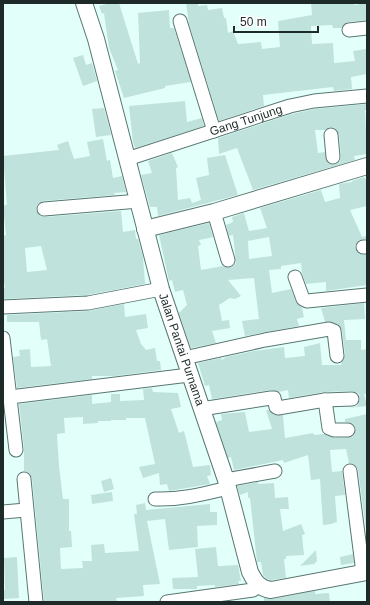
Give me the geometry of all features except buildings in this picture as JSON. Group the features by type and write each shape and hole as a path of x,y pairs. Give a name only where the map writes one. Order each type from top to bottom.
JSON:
{"street":[{"name":"Jalan Pantai Purnama","path":"84,3 96,39 161,289 227,484 250,572 257,592"},
{"path":"180,21 214,132"},
{"path":"349,30 367,28"},
{"name":"Gang Tunjung","path":"128,159 306,103 367,96"},
{"path":"331,135 333,157"},
{"path":"145,229 214,212 367,166"},
{"path":"44,209 139,201"},
{"path":"214,212 228,260"},
{"path":"295,277 303,299 307,301 367,295"},
{"path":"3,307 88,303 161,289"},
{"path":"184,358 265,340 329,329 334,331 337,356"},
{"path":"3,338 16,450"},
{"path":"10,397 189,375"},
{"path":"201,409 271,398 274,398 276,407 278,408 325,400 352,399"},
{"path":"325,400 329,428 334,430 348,430"},
{"path":"167,602 257,592 264,589 271,590 365,573 350,470"},
{"path":"155,499 172,500 191,498 227,484 275,472"},
{"path":"24,479 36,602"},
{"path":"3,512 26,510"}]}
